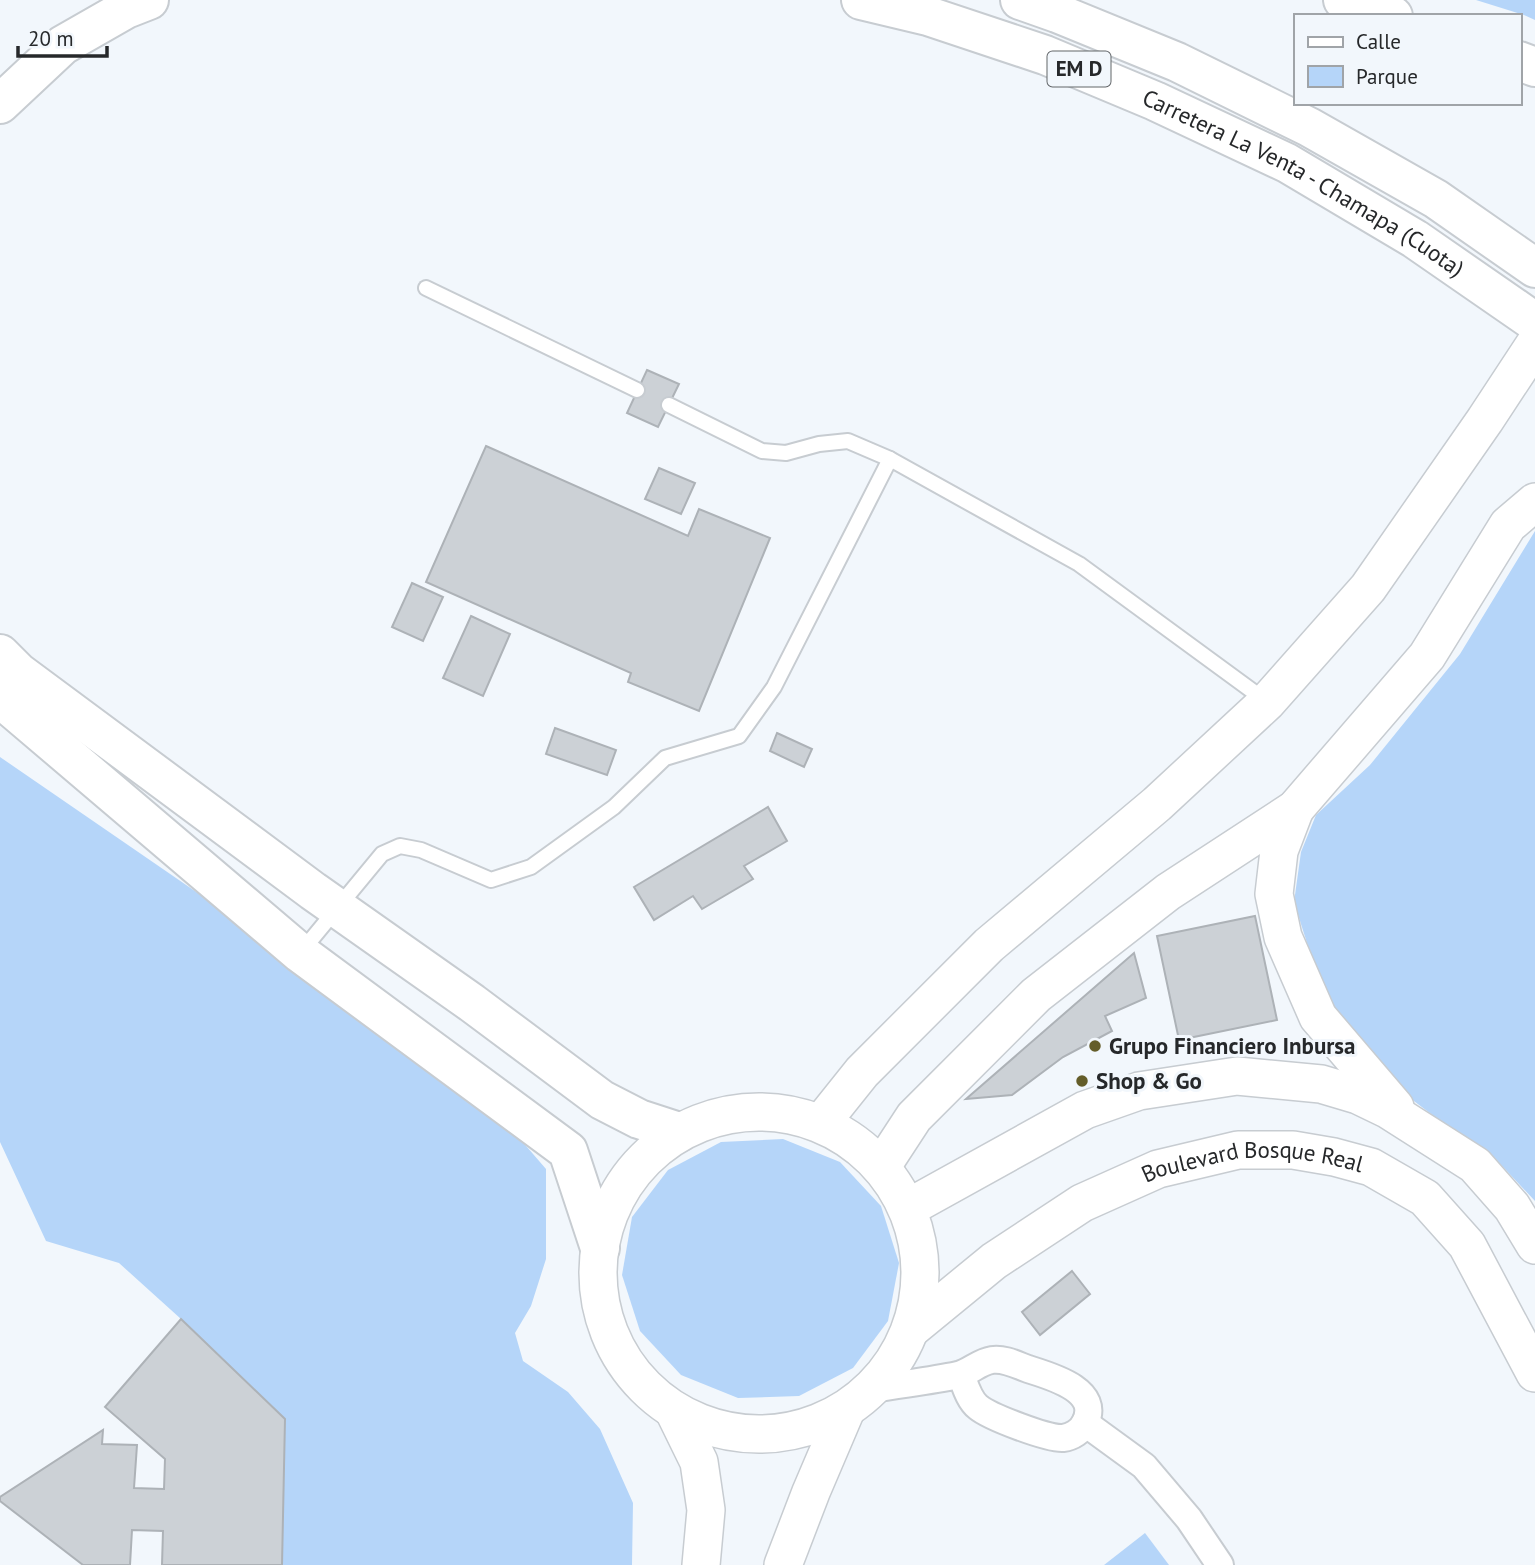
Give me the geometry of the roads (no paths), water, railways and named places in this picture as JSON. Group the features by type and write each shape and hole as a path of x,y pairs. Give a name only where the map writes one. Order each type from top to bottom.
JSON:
{"highway":[{"path":"0,104 62,46 126,9 149,0"},
{"name":"Carretera La Venta - Chamapa (Cuota)","path":"861,0 928,16 1045,55 1155,101 1287,163 1415,239 1535,322"},
{"name":"Carretera La Venta - Chamapa (Cuota)","path":"1020,0 1177,62 1309,127 1436,199 1535,268"},
{"path":"1343,0 1387,14"},
{"path":"5,681 337,908 603,1100 639,1119 679,1132"},
{"path":"5,681 300,953 568,1151 600,1248"},
{"path":"434,1051 472,1003"}],"main road":[{"path":"822,1122 862,1072 989,945 1157,804 1267,702 1368,588 1535,344"},
{"path":"882,1166 914,1117 1036,995 1168,892 1295,809 1427,656 1508,525 1535,502"},
{"path":"1295,809 1279,851 1274,894 1283,937 1318,1017 1407,1121"},
{"path":"908,1208 1085,1110 1139,1091 1237,1076 1321,1084 1358,1095 1387,1109 1475,1165 1512,1207 1535,1245"},
{"path":"783,1565 811,1492 859,1399 895,1361 911,1329 921,1268 908,1208 882,1166 854,1141 822,1122 749,1110 713,1117 679,1132 641,1162 614,1202 600,1248 599,1294 611,1338 635,1377 674,1410 712,1428 757,1435 804,1429 859,1399"},
{"name":"Boulevard Bosque Real","path":"911,1329 994,1261 1082,1203 1158,1169 1238,1150 1293,1150 1371,1167 1425,1198 1468,1245 1535,1373"},
{"path":"674,1410 699,1462 706,1510 701,1565"}],"street":[{"path":"859,1399 961,1375 982,1363 1000,1360 1062,1381 1079,1391 1084,1398 1088,1415 1080,1430 1063,1438 1018,1426 972,1402 961,1375"},
{"path":"1085,1423 1144,1466 1189,1519 1220,1565"}],"lane":[{"path":"426,288 637,390"},
{"path":"669,405 762,451 786,453 819,444 848,442 890,459 1079,564 1267,702"},
{"path":"300,953 382,854 400,846 421,850 491,880 531,867 614,807 665,758 739,736 774,687 890,459"}],"place":[{"name":"Grupo Financiero Inbursa","path":"1095,1046"},
{"name":"Shop & Go","path":"1082,1081"}]}
